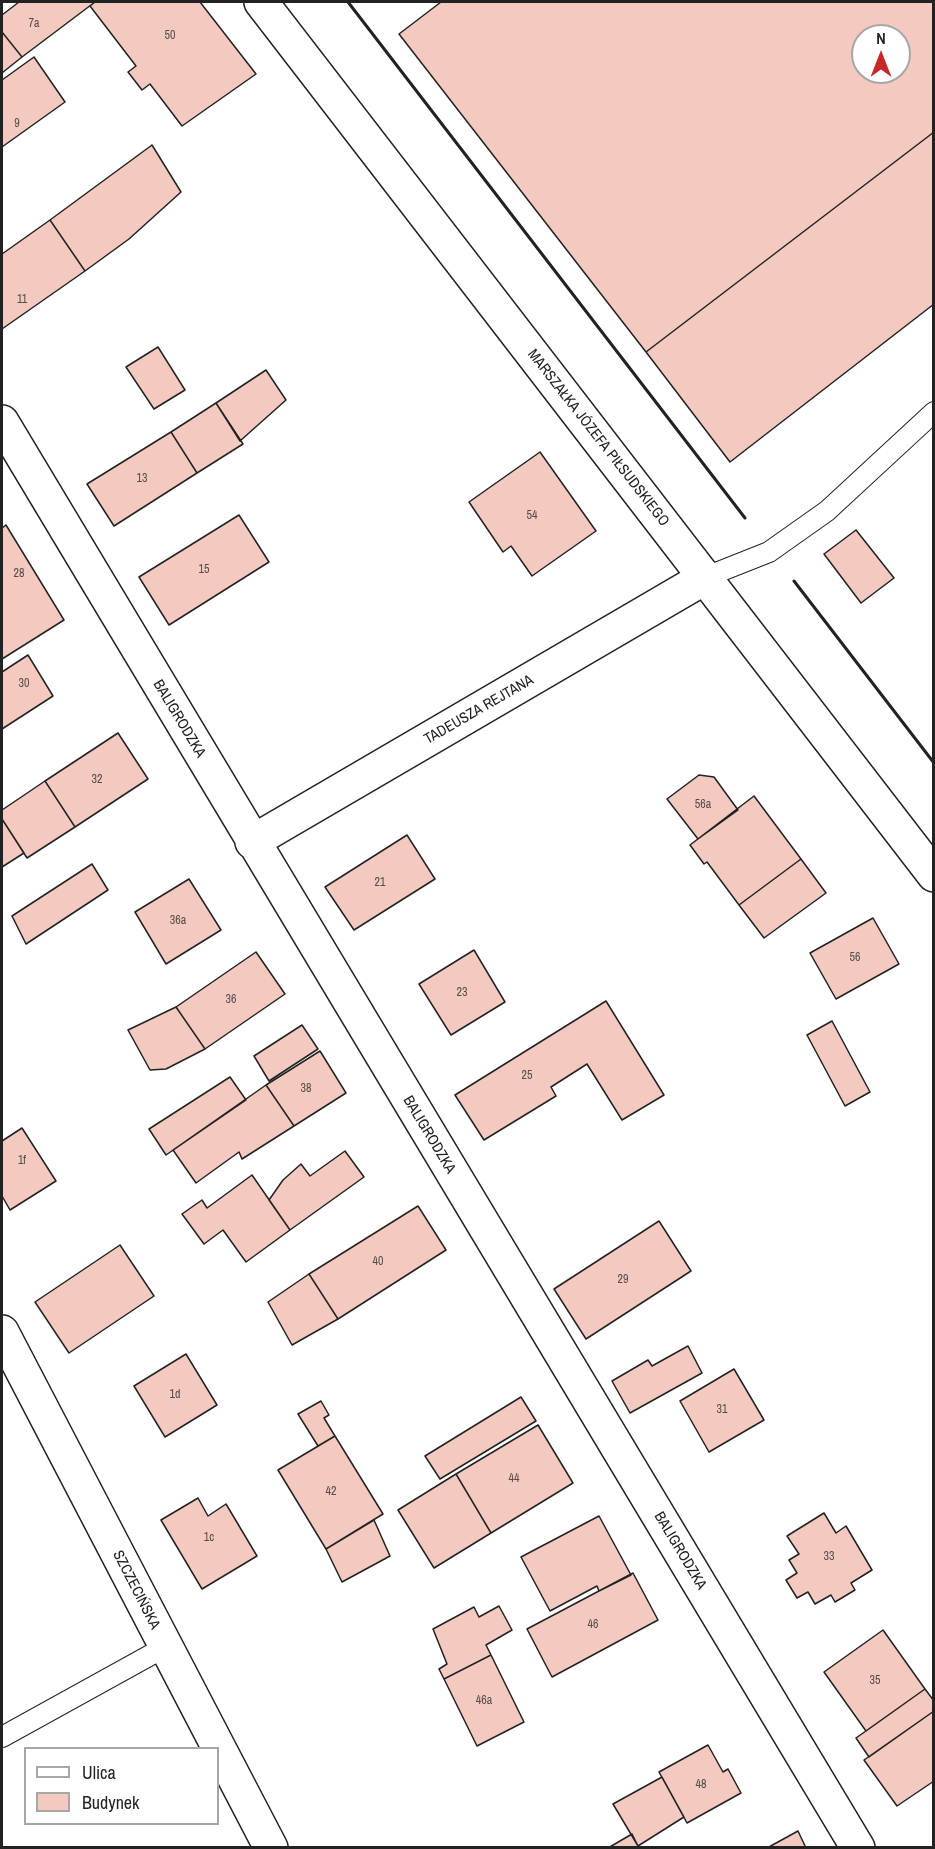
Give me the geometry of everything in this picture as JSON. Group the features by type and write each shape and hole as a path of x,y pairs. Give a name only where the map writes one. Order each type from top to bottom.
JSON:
{"street":[{"name":"MARSZAŁKA JÓZEFA PIŁSUDSKIEGO","path":"261,2 933,875"},
{"name":"BALIGRODZKA","path":"2,422 252,842 858,1848"},
{"name":"TADEUSZA REJTANA","path":"252,842 706,578"},
{"name":"SZCZECIŃSKA","path":"2,1332 218,1747"},
{"name":"SZCZECIŃSKA","path":"219,1749 271,1848"}],"lane":[{"path":"706,578 769,552 826,511 933,412"},
{"path":"2,1737 165,1647"}],"building":[{"path":"19,2 95,2 22,57 2,32 2,15"},
{"path":"95,2 200,2 256,74 182,126 150,84 142,90 128,72 136,66 90,6"},
{"path":"441,2 934,2 934,132 646,352 399,34"},
{"path":"2,32 22,57 2,73"},
{"path":"34,57 65,102 2,147 2,80"},
{"path":"934,132 934,304 730,462 646,352"},
{"path":"152,145 181,192 129,239 85,271 50,220"},
{"path":"50,220 85,271 2,329 2,254"},
{"path":"158,347 185,390 154,409 126,367"},
{"path":"266,370 286,400 240,441 216,403"},
{"path":"216,403 243,444 197,473 171,432"},
{"path":"171,432 197,473 114,526 87,484"},
{"path":"540,452 596,531 532,576 511,546 503,552 469,502"},
{"path":"239,515 269,562 169,625 139,577"},
{"path":"6,525 64,620 2,659 2,528"},
{"path":"856,530 894,578 861,603 824,554"},
{"path":"28,655 53,696 2,729 2,672"},
{"path":"118,733 148,779 75,827 45,781"},
{"path":"699,775 714,777 738,810 698,839 667,799"},
{"path":"45,781 75,827 27,858 2,819 2,810"},
{"path":"754,796 801,859 739,905 707,862 704,864 690,845"},
{"path":"2,819 24,853 2,867"},
{"path":"407,835 435,879 354,930 325,887"},
{"path":"801,859 826,893 764,938 739,905"},
{"path":"92,864 108,890 26,944 12,916"},
{"path":"189,879 221,930 166,964 135,912"},
{"path":"873,918 899,964 836,999 810,953"},
{"path":"474,950 505,1002 451,1035 419,984"},
{"path":"256,952 285,994 205,1049 176,1007"},
{"path":"606,1001 664,1095 622,1120 587,1064 551,1087 556,1096 484,1140 455,1095"},
{"path":"176,1007 205,1049 166,1069 150,1070 128,1030"},
{"path":"832,1021 870,1092 845,1106 807,1035"},
{"path":"302,1025 318,1049 269,1081 254,1056"},
{"path":"320,1051 346,1093 294,1126 266,1085"},
{"path":"230,1077 246,1100 166,1155 149,1129"},
{"path":"266,1085 294,1126 242,1159 239,1152 196,1183 173,1150"},
{"path":"22,1128 56,1181 10,1210 2,1196 2,1141"},
{"path":"345,1151 364,1177 290,1230 269,1200 283,1180 301,1164 310,1176"},
{"path":"252,1175 290,1230 246,1262 223,1230 204,1244 182,1214 202,1200 207,1208"},
{"path":"418,1206 446,1250 338,1319 309,1274"},
{"path":"659,1221 691,1271 586,1339 554,1289"},
{"path":"120,1245 154,1296 69,1353 35,1302"},
{"path":"309,1274 338,1319 292,1345 268,1302"},
{"path":"688,1346 702,1373 630,1413 612,1381 648,1360 652,1366"},
{"path":"186,1354 217,1405 165,1437 134,1386"},
{"path":"734,1369 764,1420 709,1452 680,1401"},
{"path":"521,1397 536,1421 440,1479 425,1456"},
{"path":"321,1401 329,1415 324,1418 335,1436 318,1446 298,1414"},
{"path":"538,1425 573,1483 491,1533 456,1474"},
{"path":"335,1436 383,1514 326,1549 278,1470"},
{"path":"456,1474 491,1533 434,1568 398,1510"},
{"path":"198,1498 208,1516 226,1504 257,1556 202,1589 161,1520"},
{"path":"824,1513 836,1533 846,1526 872,1570 851,1583 855,1590 835,1602 831,1595 815,1604 808,1592 797,1598 786,1580 797,1573 789,1560 799,1554 787,1536"},
{"path":"599,1516 631,1575 599,1591 597,1586 550,1611 521,1557"},
{"path":"374,1520 390,1556 342,1582 326,1549"},
{"path":"633,1573 658,1620 552,1677 527,1629"},
{"path":"499,1606 512,1630 486,1645 491,1655 444,1679 439,1669 447,1664 433,1629 474,1607 479,1617"},
{"path":"883,1630 925,1689 866,1731 824,1672"},
{"path":"491,1655 524,1722 477,1746 444,1679"},
{"path":"925,1689 934,1701 934,1711 869,1757 856,1738"},
{"path":"934,1711 934,1781 897,1806 864,1760"},
{"path":"708,1745 723,1772 728,1769 741,1793 687,1823 659,1772"},
{"path":"662,1777 684,1817 638,1846 613,1804"},
{"path":"798,1831 806,1848 767,1848"},
{"path":"632,1834 639,1848 608,1848"}],"wall":[{"path":"348,2 745,518"},
{"path":"794,581 934,763"}]}
